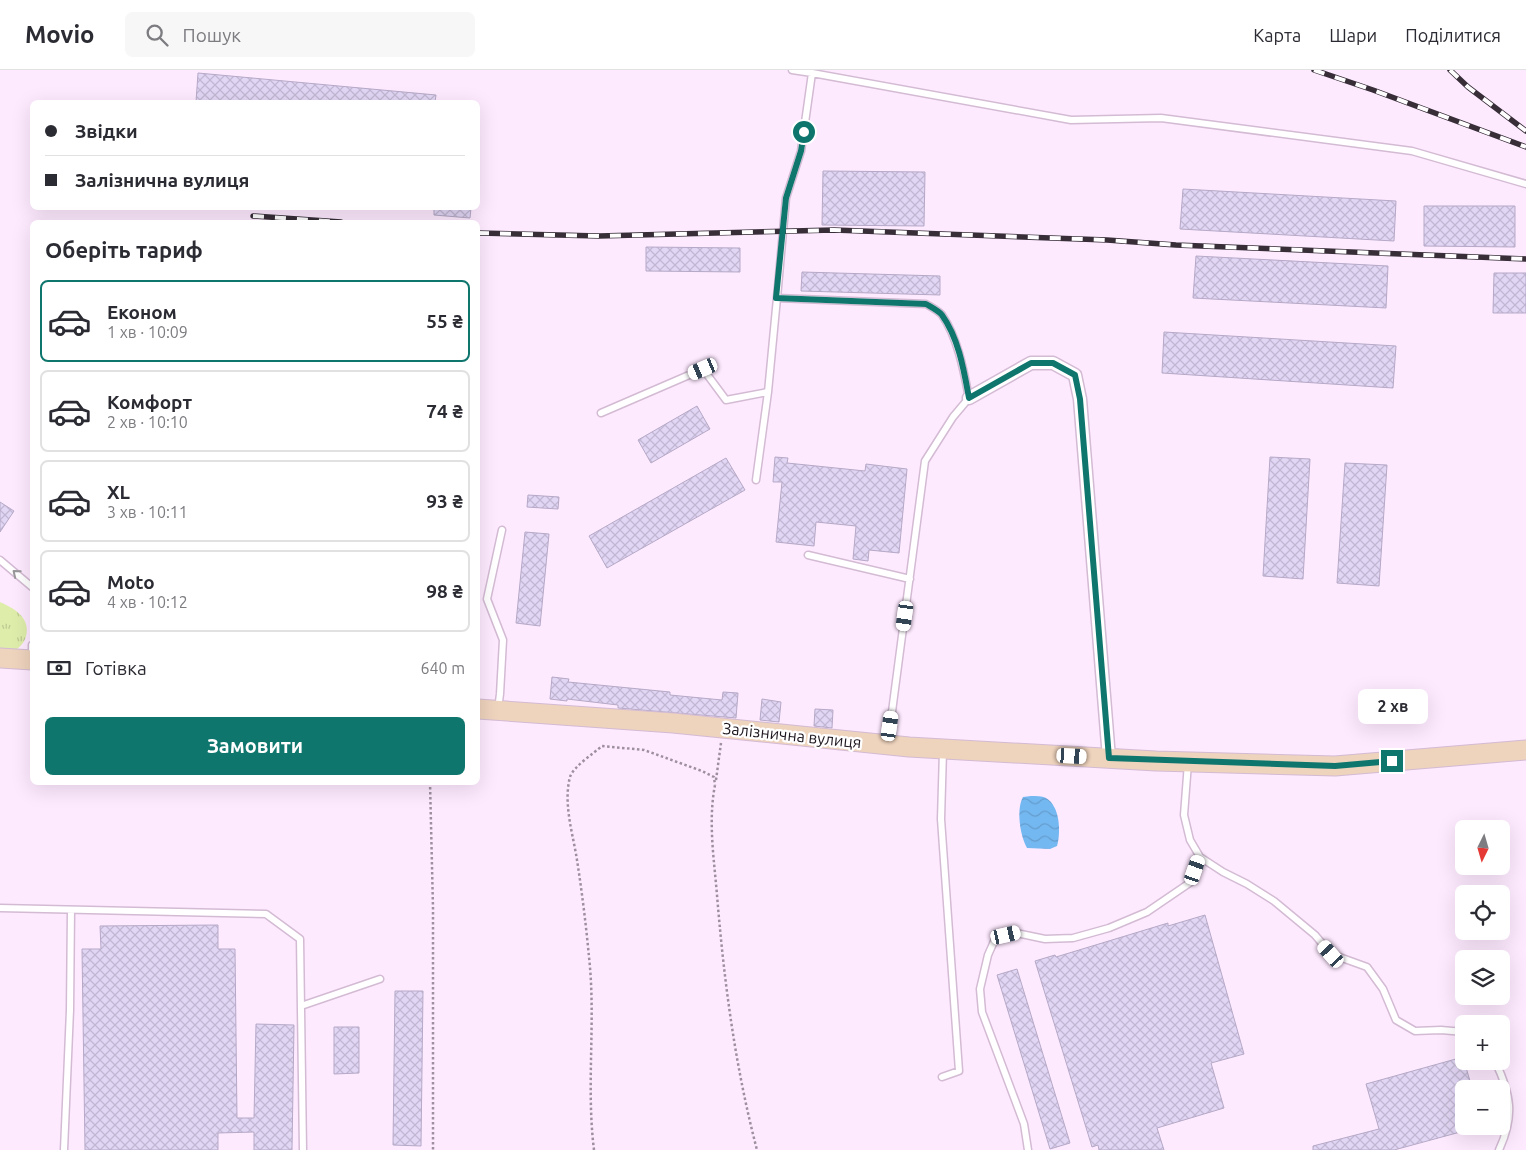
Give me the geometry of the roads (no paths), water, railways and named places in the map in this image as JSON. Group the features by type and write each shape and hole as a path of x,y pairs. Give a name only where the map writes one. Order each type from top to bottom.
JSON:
{"street":[{"path":"969,398 1031,363 1053,363 1075,375 1081,409 1109,758"},
{"path":"0,658 30,660"},
{"name":"Залізнична вулиця","path":"480,709 718,728 888,745 1188,762 1335,766 1526,750"}],"lane":[{"path":"792,70 1071,120 1161,118 1412,151 1526,184"},
{"path":"756,480 768,392 786,198 801,151 812,73"},
{"path":"776,298 926,304 942,314 952,334 964,367 969,398 953,417 925,461 888,745"},
{"path":"601,413 703,369 726,400 768,392"},
{"path":"497,710 500,694 503,640 487,598 502,530"},
{"path":"808,555 910,580"},
{"path":"0,560 30,585"},
{"path":"942,1077 959,1071 941,819 943,749"},
{"path":"1188,762 1184,815 1190,840 1200,857 1274,901 1315,935 1331,954 1367,967 1383,989 1396,1020 1415,1031 1455,1031"},
{"path":"1028,1150 1024,1124 982,1012 980,989 988,955 996,938 1016,933 1045,939 1073,938 1109,928 1147,912 1191,882 1200,857"},
{"path":"0,908 266,914 300,938 303,1150"},
{"path":"64,1150 70,1010 71,910"},
{"path":"301,1006 380,979"},
{"path":"1498,1150 1506,1135 1510,1111 1505,1082 1499,1070"}],"water":[{"path":"1023,797 1046,798 1054,807 1059,827 1057,846 1050,849 1027,848 1021,830 1019,815"}],"railway":[{"path":"1314,70 1526,147"},
{"path":"1450,70 1468,87 1526,131"},
{"path":"253,216 312,220"},
{"path":"480,233 599,236 834,230 1526,259"}]}
